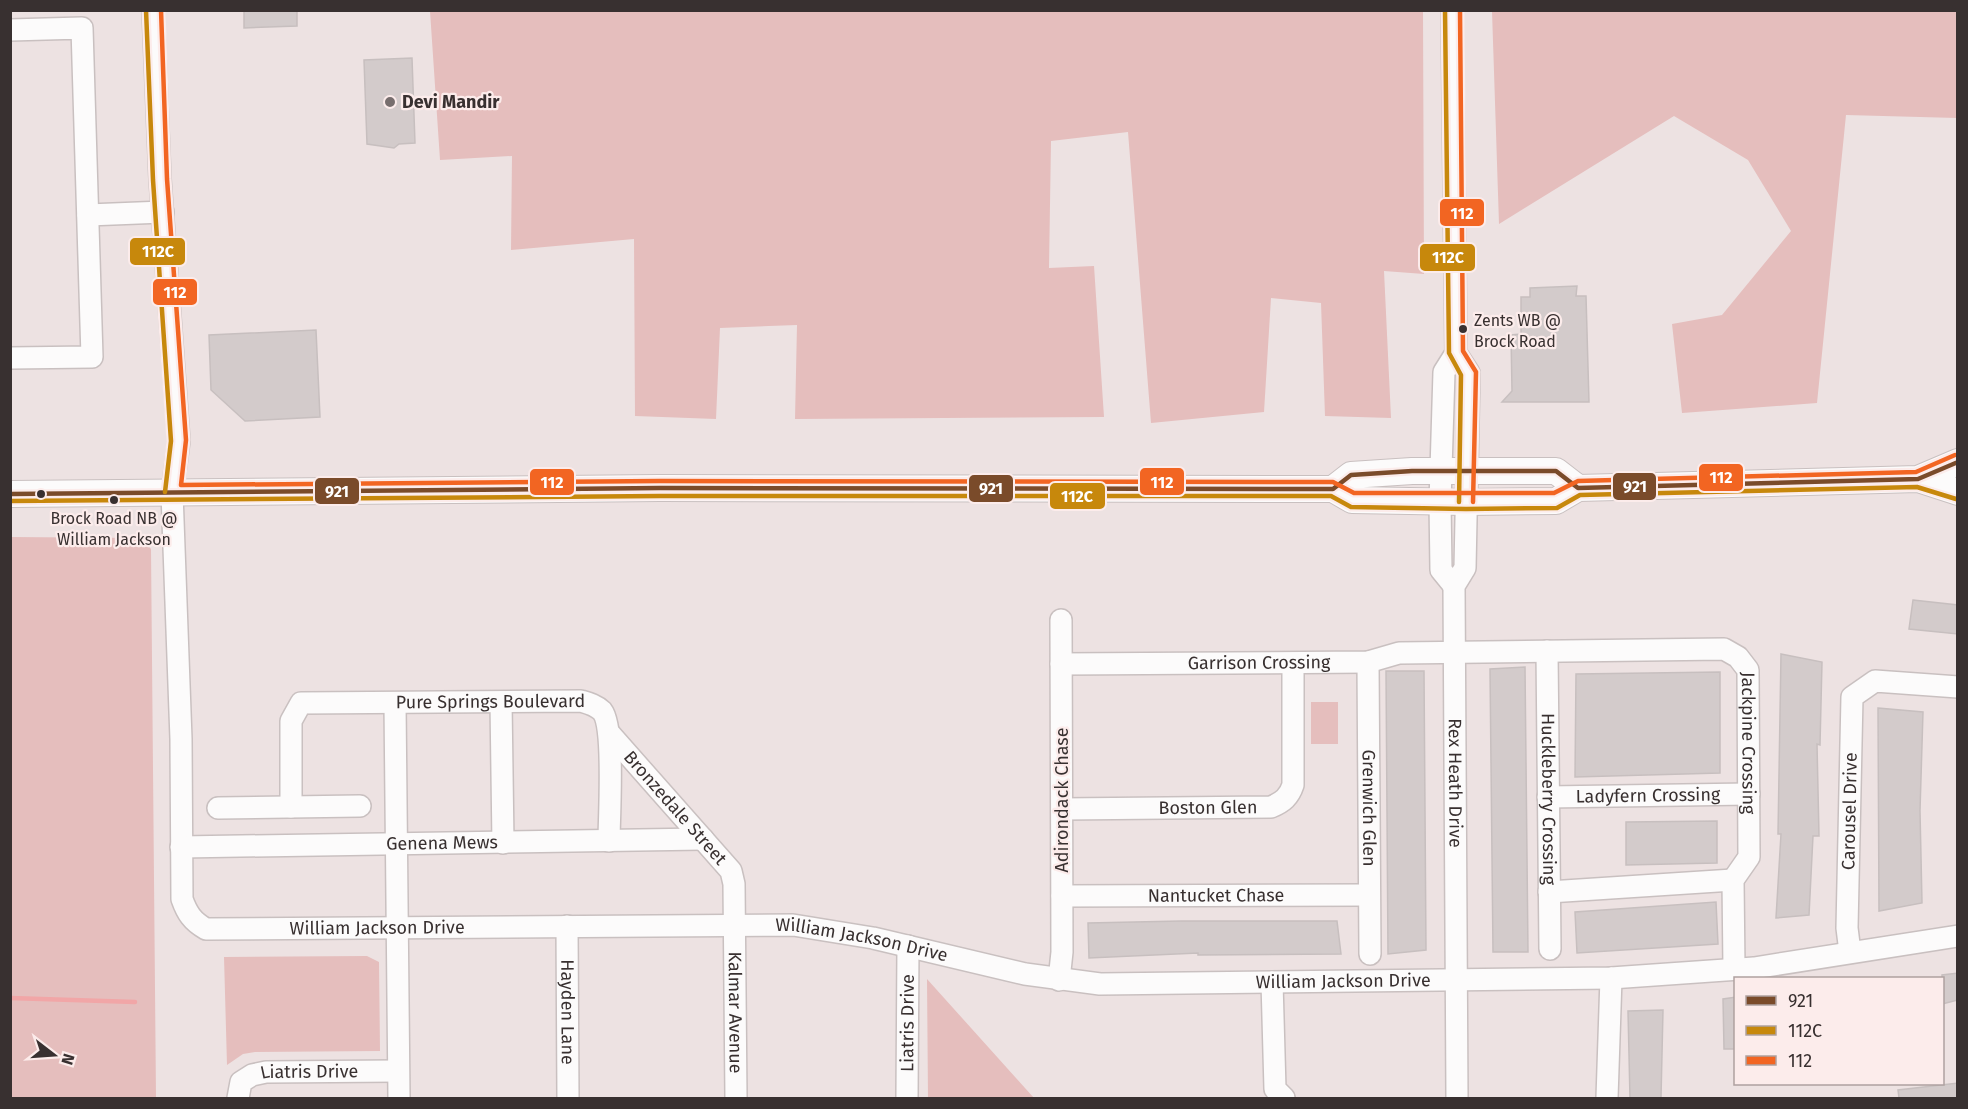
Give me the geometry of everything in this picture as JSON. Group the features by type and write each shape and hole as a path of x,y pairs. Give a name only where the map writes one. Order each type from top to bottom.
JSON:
{"main road":[{"path":"1918,479 1958,462"},
{"path":"1333,489 1351,474 1467,470 1556,471 1578,488"},
{"path":"10,494 660,488 1333,489 1352,500 1466,502 1556,501 1578,488 1918,479 1958,492"}],"street":[{"name":"William Jackson Drive","path":"153,10 163,212 179,441 172,493 181,739 182,898 187,912 195,923 206,929 793,925 908,946 1059,980 1100,984 1611,978 1734,969 1958,936"},
{"path":"1452,10 1456,353"},
{"path":"10,30 82,28 92,357 10,358"},
{"path":"88,215 163,212"},
{"name":"Rex Heath Drive","path":"1454,586 1441,570 1440,471 1444,372 1456,353 1469,373 1465,568 1454,586 1457,1098"},
{"name":"Adirondack Chase","path":"1059,980 1062,951 1061,620"},
{"name":"Jackpine Crossing","path":"1455,652 1724,649 1738,657 1748,670 1749,857 1733,880"},
{"name":"Huckleberry Crossing","path":"1547,651 1550,949"},
{"name":"Garrison Crossing","path":"1061,664 1376,662 1390,654 1455,652"},
{"name":"Grenwich Glen","path":"1368,662 1370,954"},
{"name":"Boston Glen","path":"1062,809 1271,807 1282,802 1289,795 1293,784 1293,663"},
{"name":"Carousel Drive","path":"1850,952 1847,928 1852,697 1875,681 1958,687"},
{"name":"Pure Springs Boulevard","path":"399,1098 395,703 581,701 592,704 601,710 609,733 609,842"},
{"path":"501,702 503,843"},
{"path":"291,807 291,721 301,703 395,703"},
{"name":"Bronzedale Street","path":"609,733 731,871 734,884 734,924"},
{"name":"Ladyfern Crossing","path":"1548,797 1749,794"},
{"path":"218,808 360,806"},
{"name":"Genena Mews","path":"181,847 703,839"},
{"path":"1549,892 1733,880 1734,969"},
{"name":"Nantucket Chase","path":"1062,896 1370,895"},
{"name":"Kalmar Avenue","path":"734,924 736,1098"},
{"name":"Hayden Lane","path":"567,926 568,1098"},
{"name":"Liatris Drive","path":"907,1098 908,946"},
{"path":"1607,1098 1611,978"},
{"path":"1272,982 1275,1089 1284,1098"},
{"name":"Liatris Drive","path":"238,1098 241,1082 252,1075 266,1072 398,1071"}],"shaded area":[{"path":"430,11 1423,11 1424,274 1384,271 1391,418 1325,416 1321,303 1271,298 1264,412 1151,423 1128,132 1051,141 1049,268 1094,266 1104,417 795,419 797,325 720,328 716,419 635,416 634,239 511,250 512,156 440,160"},
{"path":"1492,11 1957,11 1957,118 1846,115 1817,403 1682,413 1672,324 1722,315 1791,231 1748,160 1674,116 1499,224"},
{"path":"11,537 141,538 151,549 156,1098 11,1098"},
{"path":"1311,702 1338,702 1338,744 1311,744"},
{"path":"367,956 379,962 380,1051 255,1052 243,1054 227,1065 224,957"},
{"path":"927,979 1034,1098 928,1098"}],"building":[{"path":"244,10 297,10 297,26 244,28"},
{"name":"Devi Mandir","path":"412,58 415,143 399,144 394,148 367,144 364,60"},
{"path":"1577,286 1576,296 1586,296 1589,402 1502,402 1512,391 1511,335 1521,334 1521,297 1530,297 1530,288"},
{"path":"316,330 320,417 245,421 211,390 209,335"},
{"path":"1913,600 1958,605 1958,634 1909,629"},
{"path":"1781,654 1822,662 1820,745 1817,744 1819,836 1813,836 1809,915 1776,918 1781,834 1778,834"},
{"path":"1525,667 1528,952 1493,952 1490,669"},
{"path":"1386,671 1424,671 1426,950 1388,954"},
{"path":"1720,672 1720,773 1575,777 1576,674"},
{"path":"1878,708 1923,712 1920,811 1922,903 1879,911"},
{"path":"1717,821 1717,863 1626,865 1626,822"},
{"path":"1716,902 1718,944 1577,953 1575,912"},
{"path":"1337,921 1341,954 1198,955 1198,953 1089,958 1088,923"},
{"path":"1958,973 1958,1000 1944,1004 1944,977 1942,975"},
{"path":"1734,997 1734,1049 1724,1049 1723,999"},
{"path":"1663,1010 1661,1098 1630,1098 1628,1011"},
{"path":"1958,1083 1958,1098 1899,1098 1898,1090"}],"waterway":[{"path":"10,998 135,1002"}],"transit line":[{"name":"112C","path":"146,10 153,180 171,441 165,492"},
{"name":"112","path":"161,10 167,179 186,440 181,485 660,481 1333,482 1354,493 1554,493 1578,481 1916,472 1955,455"},
{"name":"112C","path":"1445,10 1449,353 1461,375 1459,502"},
{"name":"112","path":"1460,10 1463,351 1476,372 1473,502"},
{"name":"921","path":"10,494 660,488 1333,489 1351,475 1412,471 1556,471 1578,488 1918,479 1958,462"},
{"name":"112C","path":"10,501 660,496 1331,496 1351,507 1466,509 1557,508 1580,495 1917,487 1956,499"}],"place":[{"name":"Devi Mandir","path":"390,102"},
{"name":"Zents WB @ Brock Road","path":"1463,329"},
{"name":"Brock Road NB @ William Jackson","path":"114,500"}]}
